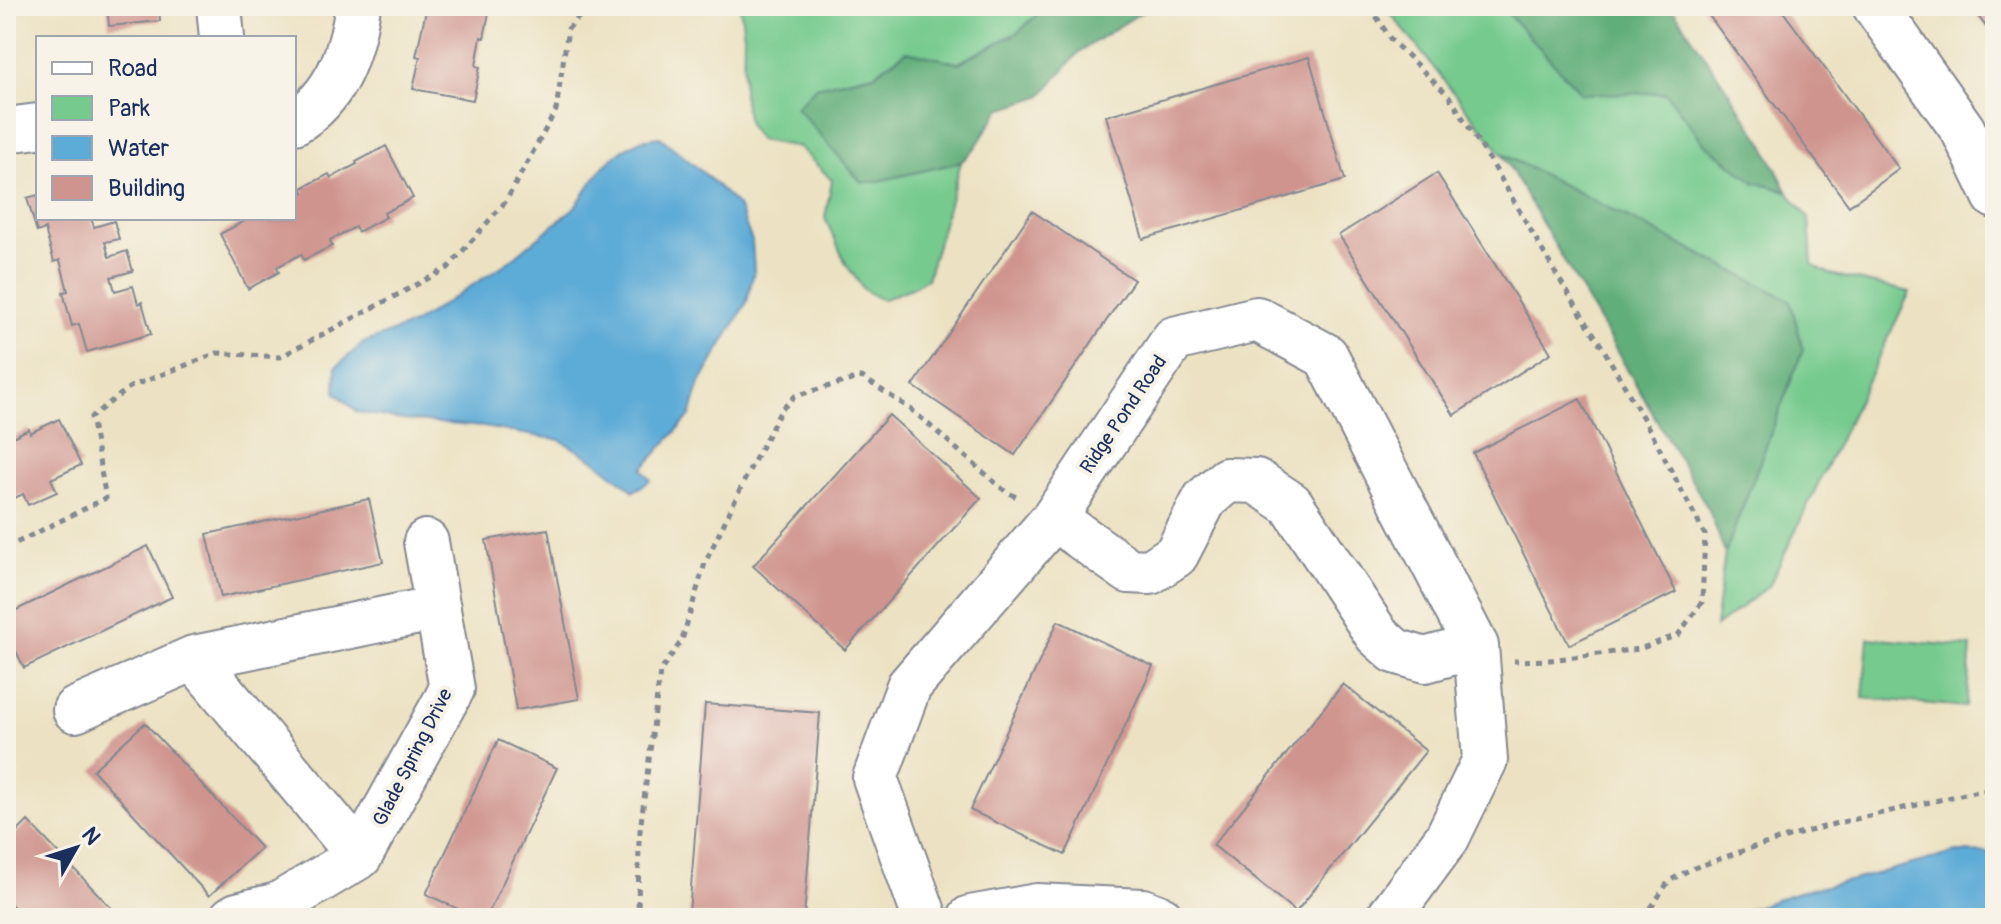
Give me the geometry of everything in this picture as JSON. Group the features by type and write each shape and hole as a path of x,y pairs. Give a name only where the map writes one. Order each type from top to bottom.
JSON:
{"street":[{"path":"219,6 222,36"},
{"path":"299,113 338,78 353,40 358,6"},
{"path":"1875,6 1963,130 1995,196"},
{"path":"6,130 36,126"},
{"name":"Ridge Pond Road","path":"925,918 875,778 909,686 1054,518 1174,339 1257,319 1326,356 1476,654 1485,760 1447,838 1388,918"},
{"path":"1054,518 1129,571 1150,572 1176,555 1205,499 1227,480 1256,481 1291,504 1377,635 1395,651 1425,660 1476,654"},
{"name":"Glade Spring Drive","path":"194,658 360,856 452,689 426,542"},
{"path":"75,710 194,658 438,608"},
{"path":"232,918 278,905 360,856"},
{"path":"970,918 1037,906 1143,911 1161,918"}],"path":[{"path":"6,548 106,498 91,417 130,387 217,353 280,357 448,268 506,201 556,110 568,29 589,6"},
{"path":"1370,6 1391,40 1449,96 1486,153 1625,386 1705,535 1702,602 1678,635 1639,649 1550,660 1476,654"},
{"path":"638,918 639,839 660,672 682,640 705,563 748,473 781,410 795,396 862,377 912,410 1005,491 1054,518"},
{"path":"1644,918 1669,881 1691,869 1834,824 1978,791 1995,790"}],"green space":[{"path":"740,6 1046,6 1019,32 958,63 907,51 874,74 816,87 861,182 874,182 961,162 927,279 882,300 864,290 846,264 825,218 832,180 799,147 759,140 748,124 743,93 744,35"},
{"path":"1046,6 1151,6 1079,52 1041,96 1000,109 975,148 961,162 874,182 861,182 796,107 816,87 874,74 907,51 959,63 1019,32"},
{"path":"1385,6 1501,6 1666,93 1704,143 1754,182 1787,191 1809,218 1812,264 1830,274 1910,292 1769,586 1715,627 1725,553 1803,349 1790,300 1502,154"},
{"path":"1501,6 1671,6 1763,143 1787,191 1754,182 1704,143 1666,93 1582,94"},
{"path":"1502,154 1790,300 1803,349 1725,553 1709,510"},
{"path":"1868,638 1971,647 1966,707 1863,698"}],"water":[{"path":"660,137 738,206 752,241 754,271 747,302 700,383 690,416 642,469 651,480 634,491 597,462 560,440 357,412 335,392 336,367 363,343 413,324 511,260 574,208 603,167 622,150 641,140"},
{"path":"1957,852 1995,853 1995,918 1725,918 1798,892"}],"building":[{"path":"107,6 159,6 160,21 109,26"},
{"path":"427,6 490,8 484,38 481,37 476,66 480,67 473,100 413,89 420,57 416,56"},
{"path":"1702,6 1779,6 1899,169 1849,206"},
{"path":"1970,6 1995,6 1995,38"},
{"path":"1309,57 1345,180 1143,239 1106,116"},
{"path":"386,146 413,198 384,213 386,217 358,232 355,227 330,240 332,246 304,260 301,254 277,267 279,272 248,289 220,234 246,220 296,220 296,196 304,192 302,188 329,174 331,178"},
{"path":"1437,173 1551,353 1454,415 1339,235"},
{"path":"36,196 36,220 92,220 94,227 114,221 119,239 105,242 109,257 127,251 133,271 111,277 115,291 133,286 138,304 142,302 151,334 87,352 79,324 72,326 63,292 68,291 60,260 54,262 45,229 37,232 27,198"},
{"path":"1032,211 1134,280 1015,455 913,386"},
{"path":"1580,399 1676,592 1569,645 1473,453"},
{"path":"889,415 981,498 845,650 753,566"},
{"path":"59,419 81,465 51,479 57,492 28,505 23,494 6,502 6,440"},
{"path":"369,499 383,562 221,597 207,534"},
{"path":"548,529 579,699 516,710 486,540"},
{"path":"148,546 172,597 24,668 6,630 6,615"},
{"path":"1058,621 1153,666 1065,855 970,810"},
{"path":"1343,684 1426,751 1296,912 1213,845"},
{"path":"705,704 820,713 804,918 731,918 689,914"},
{"path":"145,723 261,848 209,896 93,770"},
{"path":"498,740 557,768 486,918 477,918 426,894"},
{"path":"28,821 121,918 24,918 6,899 6,843"}]}
